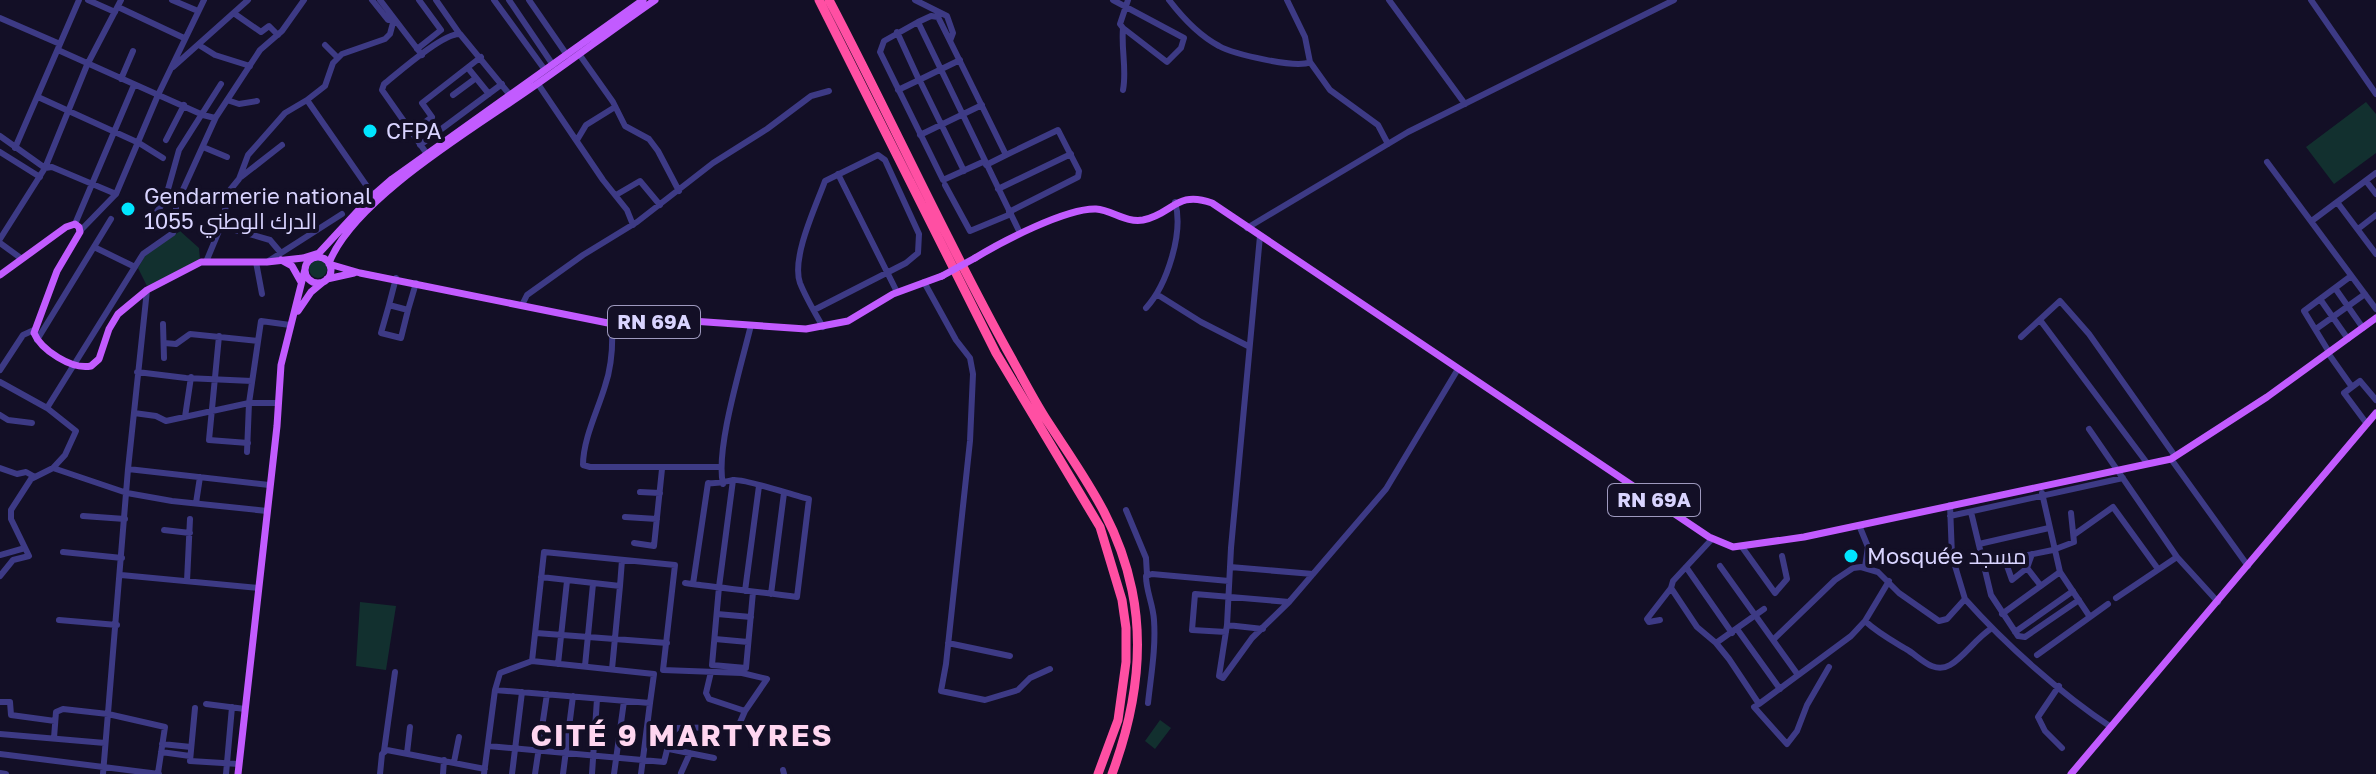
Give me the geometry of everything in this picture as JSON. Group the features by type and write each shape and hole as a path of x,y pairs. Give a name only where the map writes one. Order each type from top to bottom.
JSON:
{"highway":[{"path":"819,0 996,353 1100,527 1122,600 1126,662 1118,720 1098,774"},
{"path":"829,0 1005,347 1045,417 1095,493 1120,547 1135,606 1137,663 1132,707 1112,774"}],"main road":[{"path":"238,774 281,365 303,273 313,258 373,195 643,0"},
{"path":"329,263 334,248 343,236 391,189 655,0"},
{"name":"RN 69A","path":"329,263 360,273 612,323 692,321 823,327 848,321 897,292 942,276 1020,233 1087,210 1099,209 1129,220 1148,219 1175,202 1187,198 1200,199 1212,203 1712,539 1722,545 1742,547 2173,457 2267,397 2376,318"},
{"path":"0,275 66,227 78,227 34,330 37,340 74,366 86,367 97,361 118,314 147,290 206,262 286,261 312,281 325,280"},
{"path":"303,258 322,251"},
{"path":"271,262 324,258 329,263 331,270 325,280 305,299 290,324"},
{"name":"RN 69A","path":"325,280 360,273"},
{"path":"2071,774 2376,413"}],"street":[{"path":"15,148 79,0"},
{"path":"88,0 118,6 184,38"},
{"path":"172,0 198,11"},
{"path":"78,227 116,194 158,95 204,0"},
{"path":"170,70 248,0"},
{"path":"47,408 144,253 173,233 176,205 215,118 263,47 304,0"},
{"path":"372,0 388,20 394,19"},
{"path":"380,0 419,52"},
{"path":"419,0 441,30 384,84 382,90 427,154"},
{"path":"436,0 510,95"},
{"path":"494,0 545,70"},
{"path":"509,0 553,65"},
{"path":"529,0 567,55"},
{"path":"915,0 947,16 953,33 950,41"},
{"path":"1113,0 1127,3 1184,38 1181,48 1167,62 1120,24 1127,3"},
{"path":"1169,0 1185,20 1220,47 1288,64 1306,65 1310,62"},
{"path":"1287,0 1305,37 1310,62 1330,90 1378,125 1388,144"},
{"path":"1389,0 1465,104"},
{"path":"1247,228 1388,144 1674,0"},
{"path":"2311,0 2376,94"},
{"path":"22,259 0,241 45,168 87,65 118,6"},
{"path":"235,14 261,32 269,26 276,33"},
{"path":"945,185 970,231 1078,177 1079,171 1058,130 1006,155 943,180 880,52 884,41 897,32 931,16 938,17 1006,155"},
{"path":"0,18 59,47 87,65 215,118"},
{"path":"240,178 248,155 268,129 285,113 325,86 338,58 348,51 385,39 390,34 394,19"},
{"path":"918,22 1020,233"},
{"path":"1123,28 1121,46 1127,73 1123,90"},
{"path":"897,32 964,171"},
{"path":"419,52 453,33 460,34"},
{"path":"199,45 215,55 250,66"},
{"path":"325,45 338,58"},
{"path":"121,79 133,51"},
{"path":"579,54 625,126 649,139 658,151 679,191"},
{"path":"420,126 432,117 422,103 481,57"},
{"path":"898,90 960,60"},
{"path":"468,68 489,94"},
{"path":"453,95 476,78"},
{"path":"156,213 165,200 176,159 221,84"},
{"path":"420,145 502,84"},
{"path":"538,84 603,180 630,213 633,225"},
{"path":"78,227 91,183 134,85"},
{"path":"522,305 529,294 583,255 633,225 713,163 767,129 811,96 829,91"},
{"path":"38,97 139,143 163,158"},
{"path":"227,100 239,104 257,101"},
{"path":"307,100 373,195"},
{"path":"166,140 184,105"},
{"path":"920,135 982,105"},
{"path":"577,140 586,125 615,107"},
{"path":"40,177 0,152 3,138 45,168 52,167 116,194"},
{"path":"206,262 221,226 230,190 240,178 282,145"},
{"path":"203,147 227,157"},
{"path":"998,189 1071,154"},
{"path":"814,310 906,263 918,253 919,234 885,160 878,155 825,181 797,263 799,281 814,310 823,327"},
{"path":"176,159 194,167"},
{"path":"2267,162 2313,220 2376,309"},
{"path":"2313,220 2376,173"},
{"path":"838,174 897,292"},
{"path":"616,195 640,181 660,205"},
{"path":"2366,181 2376,194"},
{"path":"1146,308 1158,295 1172,254 1179,216 1175,202"},
{"path":"2337,202 2376,254"},
{"path":"271,262 342,214"},
{"path":"2358,229 2376,215"},
{"path":"37,340 111,219"},
{"path":"221,226 270,240 281,253"},
{"path":"1260,236 1248,346 1226,628 1219,676 1223,678 1252,638 1289,602 1386,489 1458,369"},
{"path":"94,247 135,267"},
{"path":"256,262 262,294"},
{"path":"2351,276 2304,311 2352,387"},
{"path":"396,278 381,333 401,338 416,282"},
{"path":"924,282 950,330 970,358 973,374 971,430 941,691 977,701 1014,692 1030,678 1050,669"},
{"path":"2335,288 2363,328"},
{"path":"103,774 128,469 147,290"},
{"path":"2316,329 2365,294"},
{"path":"1158,295 1248,346"},
{"path":"2320,299 2348,339"},
{"path":"2021,337 2060,301 2089,334 2248,566"},
{"path":"389,305 408,310"},
{"path":"2040,320 2147,463"},
{"path":"247,452 249,403 261,321 290,324"},
{"path":"612,323 613,344 606,384 585,446 583,465 662,469 721,467"},
{"path":"163,324 164,358"},
{"path":"723,484 721,467 751,325"},
{"path":"0,370 23,335 34,330"},
{"path":"164,343 176,344 190,334 258,341"},
{"path":"219,336 209,440 248,443"},
{"path":"137,372 252,381"},
{"path":"185,417 191,377"},
{"path":"2367,424 2344,393 2360,381 2376,400"},
{"path":"0,382 47,408 76,431 65,455 53,468 31,479 11,510 29,556 13,560 0,576"},
{"path":"134,413 156,416 166,421 249,403 277,403"},
{"path":"0,415 8,420 32,423"},
{"path":"2089,429 2177,557 2218,602"},
{"path":"0,468 17,474 26,472 35,477"},
{"path":"53,468 127,493 267,511"},
{"path":"128,469 269,485"},
{"path":"634,543 654,546 662,469"},
{"path":"196,503 200,477"},
{"path":"1950,516 2123,478"},
{"path":"733,480 712,665 746,668 751,617 749,591 759,486"},
{"path":"733,480 809,499 797,597 689,584 708,483 723,484 733,480"},
{"path":"2038,486 2060,572 2090,617"},
{"path":"640,492 660,493"},
{"path":"771,594 784,493"},
{"path":"1950,505 1952,556 1965,599 1992,628 2111,727"},
{"path":"2075,534 2113,507 2158,569"},
{"path":"1126,510 1146,558 1145,579 1154,604 1154,668 1148,703"},
{"path":"0,512 11,515"},
{"path":"1971,512 1991,595 2021,638 2079,600"},
{"path":"2018,557 2074,542 2071,513"},
{"path":"83,516 125,519"},
{"path":"625,517 657,519"},
{"path":"187,581 190,519"},
{"path":"1859,525 1868,547 1865,567"},
{"path":"1979,544 2049,528"},
{"path":"164,530 190,533"},
{"path":"1660,620 1649,622 1647,619 1673,581 1712,539"},
{"path":"1742,547 1775,593 1787,579 1782,556"},
{"path":"0,555 25,548"},
{"path":"63,552 122,558"},
{"path":"532,661 544,552 675,565 663,670"},
{"path":"2006,563 2011,581 2027,568 2032,554"},
{"path":"2116,598 2177,557"},
{"path":"620,586 622,560"},
{"path":"1720,566 1798,675"},
{"path":"1230,567 1313,574"},
{"path":"1686,567 1780,689"},
{"path":"1774,639 1835,580 1853,568 1865,567 1878,572 1899,593 1939,621 1947,619 1965,599"},
{"path":"2027,568 2041,586"},
{"path":"2002,614 2060,572"},
{"path":"612,669 621,574"},
{"path":"121,575 258,588"},
{"path":"1147,575 1229,581"},
{"path":"541,577 620,586"},
{"path":"558,664 567,581"},
{"path":"1829,667 1807,705 1797,731 1787,744 1754,707 1851,636 1865,621 1889,581"},
{"path":"585,666 593,584"},
{"path":"1671,588 1697,627 1716,643 1759,704"},
{"path":"2015,632 2073,591"},
{"path":"1263,629 1192,630 1195,594 1289,602"},
{"path":"2037,655 2108,604"},
{"path":"1716,643 1764,609"},
{"path":"717,614 751,617"},
{"path":"59,620 117,625"},
{"path":"1865,621 1927,665 1941,668 1954,662 1992,628"},
{"path":"536,633 667,643"},
{"path":"715,639 748,642"},
{"path":"948,643 1010,656"},
{"path":"384,751 454,762 484,771 495,690 500,673 532,661 654,674 663,670 742,673 767,679 745,711 740,725 735,729 677,728 671,734 664,762 488,746"},
{"path":"380,774 395,672"},
{"path":"711,672 706,693 709,699 745,711"},
{"path":"641,774 654,674"},
{"path":"2059,686 2038,717 2045,731 2062,748"},
{"path":"495,690 650,703"},
{"path":"512,774 522,692"},
{"path":"535,774 547,694"},
{"path":"563,774 573,696"},
{"path":"592,774 597,699"},
{"path":"614,774 624,701"},
{"path":"0,702 10,702 11,715 4,734 105,743"},
{"path":"206,704 245,709"},
{"path":"226,774 232,707"},
{"path":"195,708 190,761 239,764"},
{"path":"0,754 158,774 165,727 108,714 63,709 56,712 54,738"},
{"path":"11,715 55,721"},
{"path":"407,753 410,727"},
{"path":"454,762 459,737"},
{"path":"161,748 191,747"},
{"path":"161,748 190,756"},
{"path":"669,749 714,758"},
{"path":"681,773 690,753"},
{"path":"443,774 444,760"}],"green space":[{"path":"2366,102 2376,114 2376,153 2334,184 2306,147"},
{"path":"180,231 199,248 200,260 147,286 138,268 146,254"},
{"path":"314,260 322,260 327,269 325,276 314,278 309,273 309,265"},
{"path":"360,602 396,606 386,670 356,666"},
{"path":"1160,720 1171,728 1155,749 1145,741"}],"place":[{"name":"CFPA","path":"370,131"},
{"name":"Gendarmerie national 1055 الدرك الوطني","path":"128,209"},
{"name":"Mosquée مسجد","path":"1851,556"}],"district":[{"name":"CITÉ 9 MARTYRES","path":"682,736"}]}
